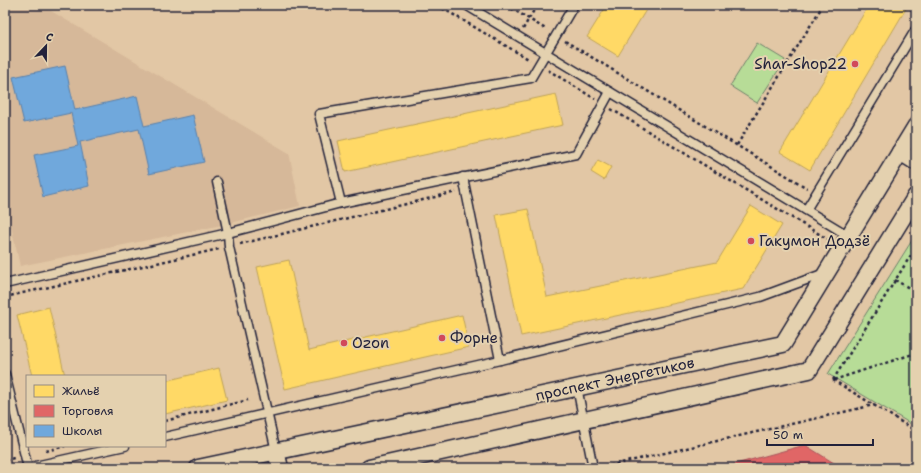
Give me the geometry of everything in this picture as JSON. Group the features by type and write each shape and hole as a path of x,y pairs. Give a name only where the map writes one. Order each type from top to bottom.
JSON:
{"street":[{"name":"проспект Энергетиков","path":"198,468 784,344 916,126"},
{"path":"900,152 916,162"},
{"path":"369,468 809,370 916,196"},
{"path":"276,451 280,468"}],"lane":[{"path":"466,5 849,236"},
{"path":"341,204 320,114 531,78 574,5"},
{"path":"806,210 916,29"},
{"path":"5,284 228,233 341,204 576,154 610,92"},
{"path":"464,177 500,360"},
{"path":"217,182 228,233 228,247 276,451"},
{"path":"166,437 267,415 760,297 827,272"},
{"path":"5,374 27,468 121,447"},
{"path":"577,387 593,468"}],"path":[{"path":"438,5 829,240"},
{"path":"506,5 816,193"},
{"path":"529,19 537,5"},
{"path":"737,145 823,5"},
{"path":"5,297 228,247 466,189"},
{"path":"833,380 916,247"},
{"path":"895,280 916,292"},
{"path":"833,380 916,353"},
{"path":"833,380 916,431"},
{"path":"166,421 248,400"},
{"path":"599,468 874,405"}],"shaded area":[{"path":"5,5 41,5 289,153 300,206 227,224 20,266 5,199"}],"green space":[{"path":"757,43 785,60 757,103 730,86"},
{"path":"916,234 916,427 828,374"}],"building: Жильё":[{"path":"607,5 649,5 618,56 587,37"},
{"path":"869,5 904,5 907,7 810,170 780,152"},
{"path":"556,94 563,125 345,172 338,141"},
{"path":"598,160 611,167 604,180 591,172"},
{"path":"751,206 782,225 743,289 521,336 496,215 528,209 547,297 717,262"},
{"path":"289,260 309,350 462,315 469,347 285,389 257,267"},
{"path":"49,307 65,375 32,375 17,315"},
{"path":"219,368 227,400 166,414 166,381"}],"building: Торговля":[{"path":"805,445 842,468 721,468"}],"building: Школы":[{"path":"65,66 75,110 137,96 144,126 193,115 204,162 149,174 139,129 80,142 89,186 43,197 34,155 78,146 71,113 24,123 13,77"}],"place":[{"name":"Shar-Shop22","path":"855,64"},
{"name":"Гакумон Додзё","path":"751,241"},
{"name":"Форне","path":"442,338"},
{"name":"Ozon","path":"344,343"}]}
